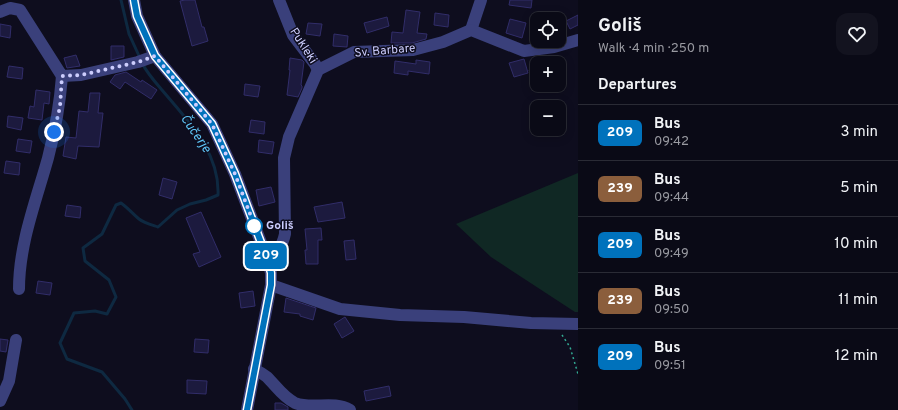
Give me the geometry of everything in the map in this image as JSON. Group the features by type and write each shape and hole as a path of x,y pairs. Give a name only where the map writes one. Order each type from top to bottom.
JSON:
{"street":[{"path":"134,0 147,59 212,124 235,174 268,261 271,273 271,285 247,410"},
{"name":"Pukleki","path":"279,0 293,35 318,70"},
{"path":"481,0 471,30 524,51 554,47 578,40"},
{"path":"0,12 10,8 20,10 62,76 60,107 21,259 19,289"},
{"name":"Sv. Barbare","path":"318,70 354,52 413,50 443,42 471,30"},
{"path":"62,76 81,75 147,59"},
{"path":"268,261 279,251 285,234 284,158 289,137 318,70"},
{"path":"271,285 340,309 400,315 464,317 531,323 578,324"},
{"path":"0,402 9,381 16,340"},
{"path":"254,368 295,403 316,407 344,407 350,410"}],"path":[{"path":"561,334 570,347 578,374"}],"green space":[{"path":"578,173 578,312 575,312 491,257 456,224"}],"building":[{"path":"195,0 202,27 204,27 208,41 192,46 180,1"},
{"path":"510,0 532,0 531,8 509,5"},
{"path":"406,10 420,12 417,33 427,34 426,39 412,43 391,43 392,32 403,33"},
{"path":"435,13 449,15 448,27 434,25"},
{"path":"578,15 578,25 570,29 566,21"},
{"path":"387,17 389,26 367,33 364,23"},
{"path":"510,19 526,23 522,38 506,33"},
{"path":"308,23 322,24 320,36 306,34"},
{"path":"0,24 11,26 10,38 0,36"},
{"path":"334,34 348,36 347,47 333,46"},
{"path":"111,46 124,46 124,57 111,60"},
{"path":"76,55 80,66 67,68 64,58"},
{"path":"290,58 302,60 304,62 301,85 302,88 298,97 287,95"},
{"path":"524,59 528,73 514,77 509,63"},
{"path":"416,60 430,62 429,74 408,71 408,75 394,73 395,61 416,64"},
{"path":"9,66 23,68 22,79 7,77"},
{"path":"126,72 157,90 151,99 125,82 120,89 110,82 115,75"},
{"path":"245,84 260,86 258,97 244,95"},
{"path":"36,90 50,92 49,104 44,103 42,120 28,118 30,106 34,107"},
{"path":"90,93 100,93 98,113 103,113 99,147 78,146 76,159 63,156 66,137 76,138 79,111 88,112"},
{"path":"8,116 23,118 21,130 7,127"},
{"path":"251,120 265,122 264,134 249,132"},
{"path":"18,139 32,141 30,153 16,151"},
{"path":"259,140 274,142 272,154 258,152"},
{"path":"6,161 20,163 19,175 4,173"},
{"path":"163,178 177,182 172,199 159,195"},
{"path":"271,187 275,202 259,206 256,190"},
{"path":"342,202 345,218 318,222 314,207"},
{"path":"67,205 81,207 80,218 65,216"},
{"path":"201,212 221,257 199,267 193,254 200,252 186,218"},
{"path":"321,228 322,240 318,240 318,264 306,264 305,250 307,250 305,229"},
{"path":"354,240 356,259 346,260 344,241"},
{"path":"38,281 52,283 50,295 36,293"},
{"path":"253,291 255,306 241,308 239,293"},
{"path":"286,298 316,308 313,320 300,316 300,314 284,312"},
{"path":"345,317 354,331 342,338 334,324"},
{"path":"0,339 8,340 6,352 0,351"},
{"path":"195,339 209,340 208,353 194,352"},
{"path":"187,380 207,381 206,394 187,393"},
{"path":"389,386 391,396 366,401 364,391"},
{"path":"275,403 281,403 288,407 288,410 275,410"}],"waterway":[{"name":"Čučerje","path":"121,0 129,34 140,58"},
{"name":"Čučerje","path":"132,410 125,399 102,372 67,359 60,343 74,313 95,311 107,314 116,297 109,280 85,261 83,248 102,234 116,205 121,203 141,220 158,227 177,210 218,195 214,165 208,151 191,125 151,77 142,63"}],"bus line":[{"name":"209","path":"134,0 137,16 155,56 212,124 235,174 268,261 271,273 271,285 247,410"}],"place":[{"name":"Goliš","path":"254,226"}],"route":[{"path":"54,132 60,107 62,76 81,75 138,62 155,56 212,124 235,174 255,227 254,226"}]}
